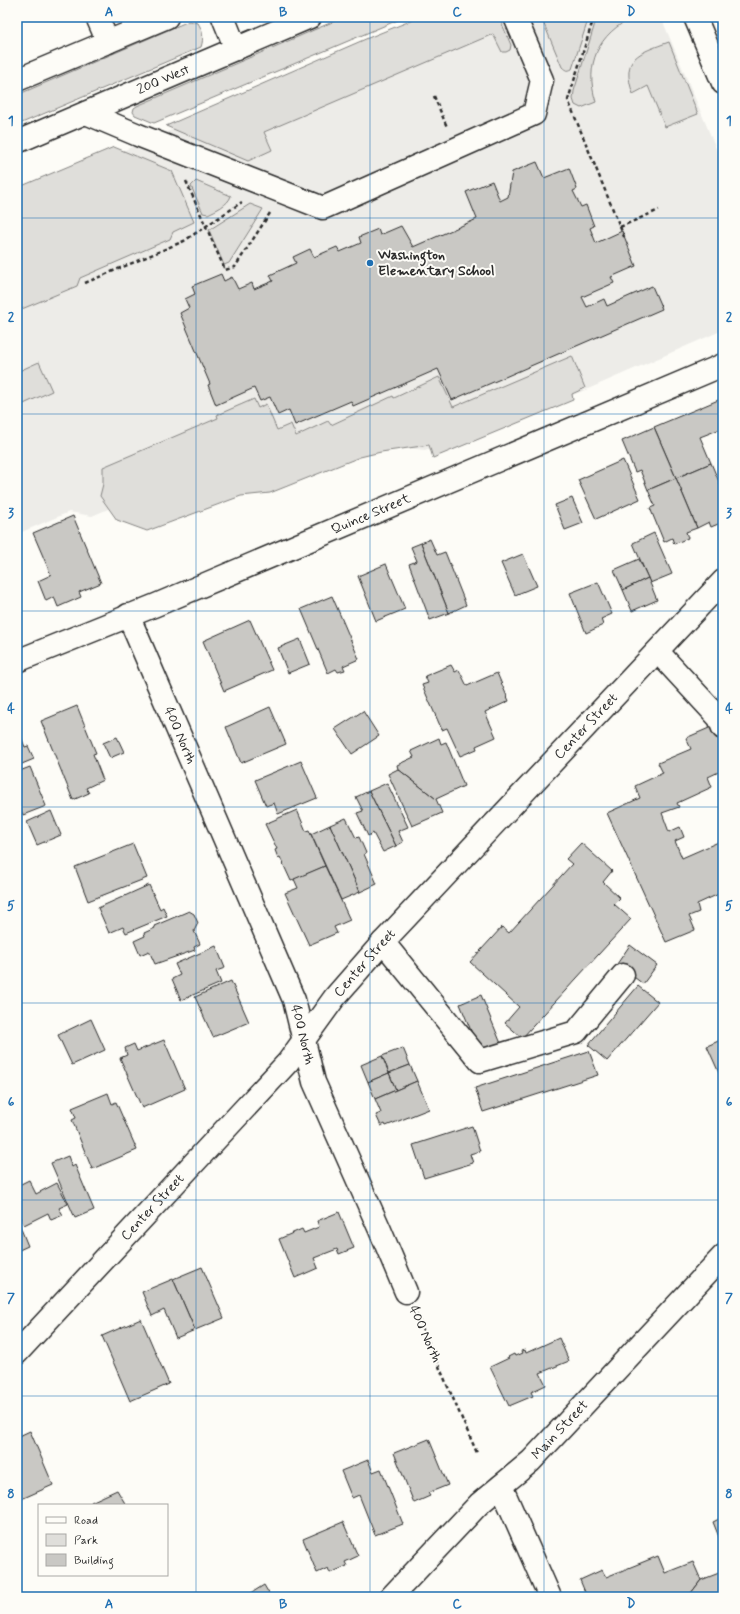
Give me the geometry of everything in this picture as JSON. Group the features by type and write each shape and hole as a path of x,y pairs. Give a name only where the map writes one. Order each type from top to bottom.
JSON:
{"street":[{"path":"97,17 108,42"},
{"path":"17,80 166,17"},
{"path":"223,17 236,49"},
{"name":"200 West","path":"17,142 310,17"},
{"path":"86,112 138,135 323,208 534,114 542,80 515,17"},
{"path":"695,17 721,72"},
{"name":"Quince Street","path":"17,661 128,616 723,365"},
{"name":"Center Street","path":"17,1353 288,1062 335,997 383,942 658,652 723,581"},
{"name":"400 North","path":"128,616 294,1000 314,1082 406,1292"},
{"path":"658,652 719,718 723,728"},
{"path":"383,942 480,1061 576,1032 623,975"},
{"name":"Main Street","path":"391,1597 479,1504 531,1461 723,1256"},
{"path":"501,1486 550,1597"}],"path":[{"path":"594,17 568,100 625,239"},
{"path":"434,96 448,130"},
{"path":"184,178 225,270 235,267 272,209"},
{"path":"85,283 184,241 248,198"},
{"path":"620,227 659,210"},
{"name":"400 North","path":"406,1292 477,1453"}],"shaded area":[{"name":"Washington Elementary School","path":"436,17 661,17 723,165 723,330 588,389 425,450 283,433 92,516 69,512 17,534 17,196"}],"green space":[{"path":"344,17 405,17 154,123 135,115 133,112 134,108 137,106"},
{"path":"420,17 499,17 511,45 510,50 502,52 493,34 264,132 272,150 248,161 166,126 368,38"},
{"path":"541,17 589,17 572,69 567,70 562,67"},
{"path":"597,17 634,17 611,32 603,41 593,63 593,88 596,102 581,108 575,105 573,99 574,91"},
{"path":"189,21 198,23 200,26 203,38 201,47 17,125 17,95"},
{"path":"669,42 698,114 665,127 648,86 633,94 629,72 631,64 635,58 649,50"},
{"path":"114,147 172,171 194,222 173,232 170,239 80,278 77,286 17,311 17,188"},
{"path":"196,181 231,196 225,205 208,214 203,213 191,186"},
{"path":"250,204 263,209 229,263 224,265 209,230"},
{"path":"572,356 585,388 572,394 573,400 433,458 429,445 381,452 360,457 270,493 241,496 147,531 117,520 100,496 103,484 103,467 218,418 217,415 254,399 258,408 266,404 277,430 291,424 296,436 328,421 331,425 393,396 394,398 439,377 453,407"},
{"path":"39,362 52,391 17,407 17,372"}],"building":[{"path":"537,162 544,178 569,168 577,189 573,191 581,207 586,205 594,226 590,228 596,243 622,231 636,266 611,277 614,283 582,297 587,307 604,299 607,306 652,286 662,309 452,400 438,369 353,406 351,401 295,425 289,410 278,415 270,397 260,401 254,388 216,405 208,385 210,384 180,313 189,308 185,299 195,294 192,286 221,274 224,281 232,277 238,289 252,283 254,289 273,281 270,275 296,263 293,257 310,249 314,257 337,247 340,252 361,243 359,237 378,229 380,235 401,226 413,247 477,219 466,192 492,181 500,201 508,197 512,172"},
{"path":"723,398 723,428 700,437 711,463 676,478 654,427"},
{"path":"654,427 676,478 648,490 640,470 635,472 622,441"},
{"path":"623,460 640,499 596,519 578,480"},
{"path":"711,463 723,491 723,522 711,527 709,522 697,528 676,478"},
{"path":"676,478 697,528 686,532 688,538 674,544 672,538 664,542 650,508 655,506 648,490"},
{"path":"572,498 583,523 565,530 555,505"},
{"path":"73,516 101,583 79,592 81,597 58,607 54,597 46,601 38,581 51,575 33,533"},
{"path":"654,533 672,574 650,583 633,543"},
{"path":"430,539 437,555 445,552 466,605 449,613 421,543"},
{"path":"421,543 449,613 430,620 409,564 417,561 411,547"},
{"path":"523,554 537,586 515,595 501,563"},
{"path":"639,559 648,578 623,590 614,570"},
{"path":"386,564 405,609 376,621 358,576"},
{"path":"648,578 657,600 632,611 623,590"},
{"path":"598,582 612,614 601,619 603,625 586,633 570,593"},
{"path":"332,596 359,659 343,666 345,670 338,672 336,669 328,673 301,609"},
{"path":"250,620 272,670 224,691 203,641"},
{"path":"300,639 310,664 288,673 278,648"},
{"path":"451,665 455,672 459,670 467,686 497,673 509,701 485,712 496,737 476,746 477,749 460,756 447,728 442,730 422,685 428,683 425,676"},
{"path":"77,706 96,753 93,754 103,780 86,788 89,793 73,800 41,721"},
{"path":"270,707 286,744 241,763 226,727"},
{"path":"363,711 379,736 352,754 335,729"},
{"path":"716,725 723,741 723,770 708,777 712,787 677,803 679,807 662,813 669,832 680,827 684,837 675,841 682,858 723,840 723,892 697,904 699,912 689,916 695,930 666,942 607,813 640,798 635,786 663,773 658,763 691,749 686,738"},
{"path":"19,732 25,747 28,746 34,759 17,766 17,733"},
{"path":"117,737 124,752 110,758 103,743"},
{"path":"439,738 441,744 446,742 464,786 436,799 398,769 397,765 414,757 411,751"},
{"path":"301,761 317,798 278,814 274,803 266,806 255,780"},
{"path":"30,767 46,806 23,815 17,800 17,772"},
{"path":"398,769 436,799 442,813 412,826 388,774"},
{"path":"387,783 408,827 398,831 403,842 396,846 369,791"},
{"path":"369,791 396,846 383,852 373,833 368,836 357,813 363,811 356,797"},
{"path":"297,810 306,831 309,830 325,866 291,881 280,857 278,858 275,850 277,849 265,824"},
{"path":"51,811 61,835 37,845 27,822"},
{"path":"346,818 356,838 359,837 366,853 364,854 377,884 360,892 330,825"},
{"path":"330,825 360,892 341,900 311,834"},
{"path":"581,843 612,871 603,882 620,898 614,904 631,919 522,1038 505,1023 519,1007 470,962 502,927 509,933 572,864 566,859"},
{"path":"133,844 147,878 88,901 75,867"},
{"path":"325,866 350,920 334,927 337,933 309,945 285,893 298,888 294,879"},
{"path":"149,885 160,909 163,907 167,916 126,933 123,927 109,933 98,908"},
{"path":"189,911 194,914 198,923 194,931 200,944 194,947 195,950 155,964 149,951 140,955 134,941 145,936 144,933 155,928 154,926"},
{"path":"630,945 657,965 643,984 617,964"},
{"path":"216,946 225,968 216,971 221,983 181,1000 172,979 180,975 175,964"},
{"path":"231,981 249,1022 213,1037 195,997"},
{"path":"638,986 658,1002 607,1061 588,1045"},
{"path":"481,995 502,1046 481,1055 460,1004"},
{"path":"91,1019 105,1050 72,1065 58,1035"},
{"path":"723,1039 723,1082 707,1046"},
{"path":"164,1040 185,1089 142,1108 120,1058 127,1055 125,1048 134,1044 137,1051"},
{"path":"403,1048 410,1065 389,1073 382,1056"},
{"path":"589,1051 598,1075 483,1112 475,1088"},
{"path":"382,1056 389,1073 368,1082 361,1065"},
{"path":"410,1065 417,1081 396,1090 389,1073"},
{"path":"389,1073 396,1090 375,1099 368,1082"},
{"path":"417,1081 429,1109 386,1126 385,1124 381,1126 376,1115 381,1113 375,1099"},
{"path":"108,1093 112,1104 116,1102 137,1150 92,1169 72,1120 76,1118 72,1108"},
{"path":"472,1126 480,1151 470,1154 473,1163 424,1178 413,1145"},
{"path":"68,1156 72,1167 75,1165 94,1210 75,1218 51,1163"},
{"path":"29,1180 36,1194 57,1183 68,1204 59,1208 63,1215 51,1220 48,1213 24,1225 17,1212 17,1186"},
{"path":"339,1212 354,1248 339,1254 337,1249 314,1258 318,1268 295,1278 279,1239 302,1229 304,1233 319,1227 317,1221"},
{"path":"17,1219 28,1246 17,1251"},
{"path":"202,1267 224,1318 195,1330 173,1279"},
{"path":"173,1279 195,1330 176,1338 164,1310 152,1316 142,1292"},
{"path":"141,1319 169,1384 130,1401 102,1336"},
{"path":"559,1338 569,1361 540,1373 546,1385 531,1392 533,1396 509,1406 490,1367 514,1354 515,1356 522,1353 521,1351 525,1350 526,1353"},
{"path":"30,1431 53,1485 17,1501 17,1437"},
{"path":"429,1439 448,1485 428,1493 430,1496 414,1503 394,1453"},
{"path":"368,1460 373,1472 381,1469 403,1524 375,1535 359,1495 352,1498 341,1471"},
{"path":"117,1490 125,1504 92,1504 91,1502"},
{"path":"723,1517 723,1547 713,1522"},
{"path":"343,1522 358,1556 345,1562 347,1566 330,1573 328,1568 317,1573 303,1539"},
{"path":"658,1556 665,1573 693,1562 701,1580 688,1597 587,1597 580,1580 602,1570 606,1577"},
{"path":"719,1573 723,1585 723,1597 688,1597 701,1580"},
{"path":"264,1585 271,1597 245,1597"}],"place":[{"name":"Washington Elementary School","path":"370,263"}]}
